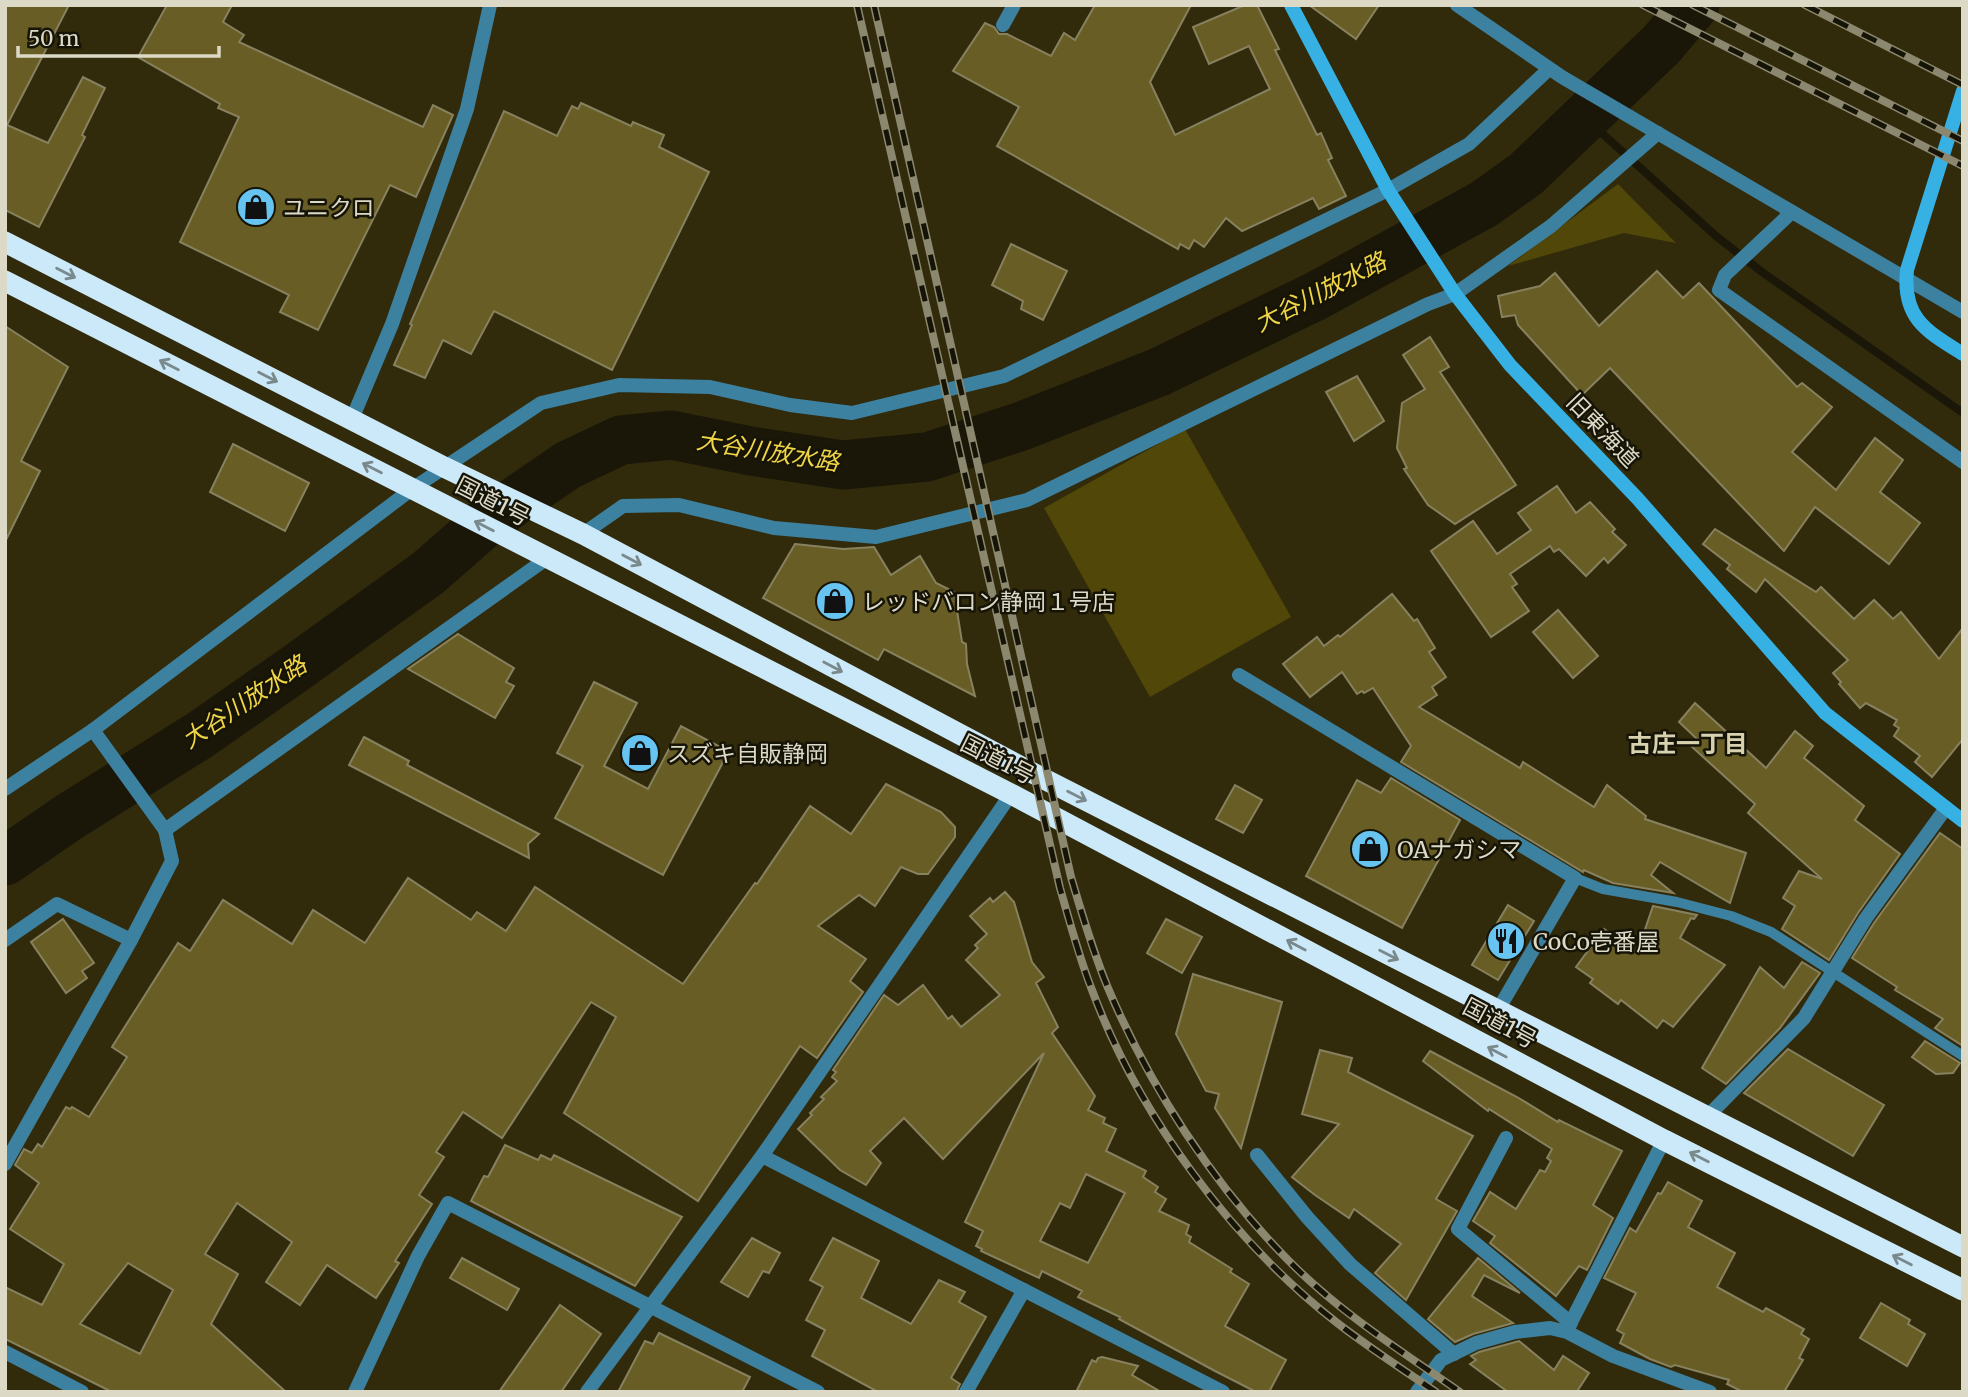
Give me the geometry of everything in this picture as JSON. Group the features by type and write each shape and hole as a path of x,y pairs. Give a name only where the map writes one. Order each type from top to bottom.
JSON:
{"highway":[{"name":"国道1号","path":"5,242 444,467 577,531 1046,780 1963,1247"},
{"name":"国道1号","path":"5,281 1010,794 1664,1140 1963,1290"}],"street":[{"path":"352,419 392,324 467,110 490,5"},
{"path":"1003,25 1014,5"},
{"name":"旧東海道","path":"1291,5 1388,190 1455,294 1510,365 1638,499 1825,713 1963,821"},
{"path":"1457,5 1555,73 1963,312"},
{"path":"5,789 93,730 412,489 541,403 619,385 710,387 790,405 852,413 1004,376 1388,190 1469,144 1555,73"},
{"path":"1963,91 1907,270 1905,290 1910,309 1923,326 1963,354"},
{"path":"577,531 623,506 679,505 774,528 876,537 1027,500 1428,304 1455,294 1551,226 1653,130"},
{"path":"1793,212 1725,275 1719,290 1963,462"},
{"path":"165,830 541,555"},
{"path":"1239,675 1575,878 1499,1010"},
{"path":"5,1164 131,940 172,861 165,830 93,730"},
{"path":"587,1392 762,1156 1010,794"},
{"path":"1709,1116 1804,1018 1866,918 1946,808"},
{"path":"5,940 57,904 131,940"},
{"path":"1506,1138 1458,1229 1569,1327 1613,1356 1710,1392"},
{"path":"1569,1327 1664,1140"},
{"path":"1257,1155 1307,1217 1350,1264 1454,1354"},
{"path":"762,1156 1024,1290 1201,1387 1223,1392"},
{"path":"355,1392 418,1256 448,1203 818,1392"},
{"path":"966,1392 1024,1290"},
{"path":"1418,1392 1441,1360 1476,1343 1516,1332 1569,1327"},
{"path":"5,1352 82,1392"}],"lane":[{"path":"1575,878 1603,889 1677,902 1731,916 1772,932 1963,1056"}],"shaded area":[{"path":"1618,184 1676,243 1624,233 1508,266"},
{"path":"1185,429 1291,617 1150,697 1044,508"}],"building":[{"path":"5,5 69,5 7,125 48,143 83,77 105,88 82,135 85,137 39,227 5,210"},
{"path":"167,5 232,5 223,22 244,35 239,42 423,127 433,105 453,115 416,197 390,185 318,330 280,312 289,295 180,242 239,117 218,108 220,104 138,57"},
{"path":"1095,5 1191,5 1150,82 1175,135 1270,89 1249,46 1209,64 1193,27 1245,5 1257,5 1279,49 1275,50 1317,135 1321,133 1332,158 1328,160 1346,196 1319,209 1313,198 1242,231 1226,218 1204,247 1194,240 1189,249 1180,244 1178,249 997,146 1019,107 953,71 985,23 994,27 999,34 1007,34 1051,56 1064,33 1075,40"},
{"path":"1309,5 1379,5 1356,39"},
{"path":"581,103 631,126 633,122 664,135 659,147 709,172 612,370 494,311 471,354 443,340 425,378 394,365 504,111 557,136 572,106 578,109"},
{"path":"1011,244 1067,271 1043,320 1021,309 1023,301 992,285"},
{"path":"1657,271 1683,298 1699,283 1797,387 1802,383 1832,407 1792,452 1836,490 1875,438 1903,460 1880,492 1920,523 1889,564 1815,507 1784,551 1610,368 1582,395 1518,325 1515,315 1502,317 1498,296 1540,286 1555,273 1599,326"},
{"path":"5,326 68,367 21,461 40,471 5,542"},
{"path":"1430,337 1449,367 1440,372 1516,485 1455,524 1428,505 1404,469 1407,468 1397,448 1402,403 1425,389 1403,355"},
{"path":"1357,376 1384,421 1354,441 1326,392"},
{"path":"233,444 309,483 285,531 210,492"},
{"path":"1557,486 1576,513 1590,502 1615,529 1612,532 1626,545 1608,563 1604,558 1586,576 1559,549 1554,552 1550,546 1510,574 1517,584 1512,587 1529,611 1491,637 1431,551 1473,521 1497,554 1531,530 1518,513"},
{"path":"1715,529 1816,592 1821,587 1854,619 1874,600 1893,619 1901,612 1939,659 1963,628 1963,739 1932,777 1915,762 1920,756 1894,736 1899,728 1894,725 1897,720 1866,703 1860,708 1839,684 1841,682 1833,673 1848,660 1765,579 1756,592 1727,569 1730,565 1703,544"},
{"name":"レッドバロン静岡１号店","path":"795,544 843,549 874,547 891,575 920,556 936,583 954,592 975,696 884,649 878,660 763,598"},
{"path":"1392,594 1414,621 1417,619 1435,648 1429,652 1446,677 1432,687 1437,695 1419,707 1520,768 1523,762 1594,807 1607,785 1646,816 1645,819 1746,853 1730,903 1660,862 1651,875 1673,893 1613,883 1584,870 1583,872 1401,762 1411,746 1373,688 1357,694 1342,672 1310,697 1283,664 1317,637 1324,646 1338,635 1340,637"},
{"path":"1558,610 1598,656 1573,678 1533,632"},
{"path":"458,634 514,668 506,682 514,686 495,718 408,669"},
{"path":"594,682 637,703 604,766 648,789 681,726 726,750 722,764 663,875 555,818 583,766 557,753"},
{"path":"1695,703 1766,768 1795,731 1813,746 1804,758 1864,806 1855,820 1900,854 1829,960 1782,929 1795,906 1783,898 1799,871 1822,879 1748,813 1755,804 1691,746 1697,739 1679,722"},
{"path":"364,737 409,761 407,765 539,834 528,844 529,858 349,765"},
{"path":"1391,778 1460,820 1402,928 1306,876 1357,780 1381,793"},
{"path":"886,784 941,812 955,827 955,837 928,874 918,874 901,867 875,906 859,895 818,926 866,959 850,981 863,992 817,1058 800,1046 698,1201 564,1113 616,1017 591,1002 502,1138 463,1112 436,1152 444,1157 419,1195 432,1204 395,1261 399,1263 376,1298 327,1265 300,1305 266,1282 292,1242 237,1203 205,1254 238,1274 211,1324 286,1392 112,1392 5,1339 5,1287 42,1305 64,1264 10,1229 39,1183 15,1165 24,1149 32,1153 38,1144 42,1147 66,1107 72,1107 89,1117 127,1057 112,1047 178,943 190,951 223,900 292,944 313,910 365,943 408,878 471,920 477,912 506,931 535,887 683,984 755,883 757,884 810,806 851,834","holes":["128,1263 173,1290 140,1354 80,1324"]},
{"path":"1235,785 1262,800 1243,833 1216,819"},
{"path":"1940,833 1963,849 1963,1046 1935,1028 1943,1019 1895,990 1897,987 1852,958 1874,923"},
{"path":"1005,892 1014,902 1032,962 1044,977 1036,983 1058,1027 1052,1033 1095,1096 1088,1110 1105,1118 1103,1123 1116,1129 1106,1151 1146,1171 1143,1177 1158,1187 1155,1192 1166,1199 1159,1211 1189,1225 1186,1234 1191,1237 1189,1242 1232,1269 1230,1272 1249,1284 1225,1326 1286,1360 1269,1392 1256,1392 1215,1371 1119,1319 1120,1317 1078,1297 1082,1291 1042,1271 1039,1278 981,1251 982,1249 976,1246 983,1231 965,1222 1044,1053 943,1159 904,1118 870,1151 881,1163 866,1185 840,1170 798,1129 824,1099 821,1097 837,1081 832,1077 836,1072 833,1070 884,995 898,1005 923,985 948,1019 952,1016 961,1027 1000,995 966,960 978,948 975,945 987,934 970,916 990,898 993,902","holes":["1086,1174 1125,1193 1088,1263 1040,1241 1060,1203 1070,1208"]},
{"path":"1508,905 1534,921 1498,980 1472,965"},
{"path":"1653,906 1697,915 1694,919 1691,918 1680,938 1725,965 1673,1027 1663,1020 1657,1028 1621,1000 1618,1004 1590,983 1593,979 1576,967 1604,929 1637,953"},
{"path":"63,919 94,963 82,971 87,978 66,993 31,942"},
{"path":"1166,919 1202,937 1182,973 1147,953"},
{"path":"1802,962 1820,973 1780,1028 1726,1084 1702,1068 1760,967 1784,988"},
{"path":"1193,974 1282,1002 1241,1148 1215,1108 1219,1094 1206,1091 1176,1034"},
{"path":"1925,1041 1960,1063 1953,1073 1936,1074 1912,1057"},
{"path":"1788,1049 1884,1105 1853,1156 1744,1093"},
{"path":"1320,1050 1352,1058 1348,1072 1473,1136 1436,1199 1457,1211 1406,1300 1375,1273 1401,1244 1354,1209 1349,1218 1292,1177 1339,1124 1302,1114"},
{"path":"1430,1051 1558,1122 1559,1120 1622,1151 1593,1205 1613,1218 1587,1270 1579,1266 1556,1296 1490,1243 1495,1236 1473,1221 1490,1192 1516,1209 1540,1170 1545,1172 1551,1161 1547,1158 1552,1149 1489,1109 1488,1111 1423,1061"},
{"path":"505,1145 538,1160 541,1155 551,1160 554,1155 682,1217 635,1286 471,1201"},
{"path":"1668,1182 1702,1201 1688,1227 1735,1253 1717,1287 1763,1312 1766,1308 1804,1329 1801,1334 1809,1339 1799,1358 1803,1360 1784,1392 1743,1392 1727,1384 1729,1380 1675,1365 1671,1367 1620,1343 1624,1334 1617,1330 1636,1293 1604,1278 1630,1228 1636,1232 1658,1193 1661,1194"},
{"path":"752,1238 780,1253 769,1273 763,1271 748,1297 721,1282"},
{"path":"833,1238 879,1261 861,1298 911,1324 939,1280 965,1292 959,1302 986,1317 951,1378 960,1384 956,1392 878,1392 812,1356 825,1330 806,1320 823,1287 810,1280"},
{"path":"462,1258 519,1289 507,1310 450,1278"},
{"path":"1478,1258 1520,1293 1484,1275 1472,1296 1513,1323 1455,1342 1428,1319"},
{"path":"1881,1303 1910,1320 1908,1324 1925,1334 1907,1366 1860,1338"},
{"path":"560,1305 601,1334 561,1392 499,1392"},
{"path":"659,1333 750,1377 742,1392 618,1392 645,1341 653,1344"},
{"path":"1519,1341 1554,1370 1563,1356 1589,1373 1578,1390 1580,1392 1508,1392 1470,1364 1476,1360 1471,1356 1479,1352"},
{"path":"1102,1357 1138,1366 1132,1375 1161,1392 1076,1392 1092,1360 1096,1362"}],"waterway":[{"name":"大谷川放水路","path":"5,861 69,817 200,735 296,668 428,573 492,517 568,465 621,440 671,435 843,465 927,457 1022,426 1159,372 1316,296 1484,204 1526,174 1661,45 1695,5"},
{"path":"1585,118 1716,236 1762,272 1963,413"}],"railway":[{"path":"857,5 1060,888 1083,965 1111,1037 1135,1083 1192,1172 1260,1253 1336,1322 1436,1392"},
{"path":"874,5 1071,877 1108,988 1163,1097 1209,1166 1260,1230 1328,1297 1460,1392"},
{"path":"1643,5 1963,166"},
{"path":"1693,5 1963,141"},
{"path":"1805,5 1963,85"}],"place":[{"name":"ユニクロ","path":"256,207"},
{"name":"レッドバロン静岡１号店","path":"835,601"},
{"name":"スズキ自販静岡","path":"640,753"},
{"name":"OAナガシマ","path":"1370,849"},
{"name":"CoCo壱番屋","path":"1506,941"}],"district":[{"name":"古庄一丁目","path":"1688,743"}]}
